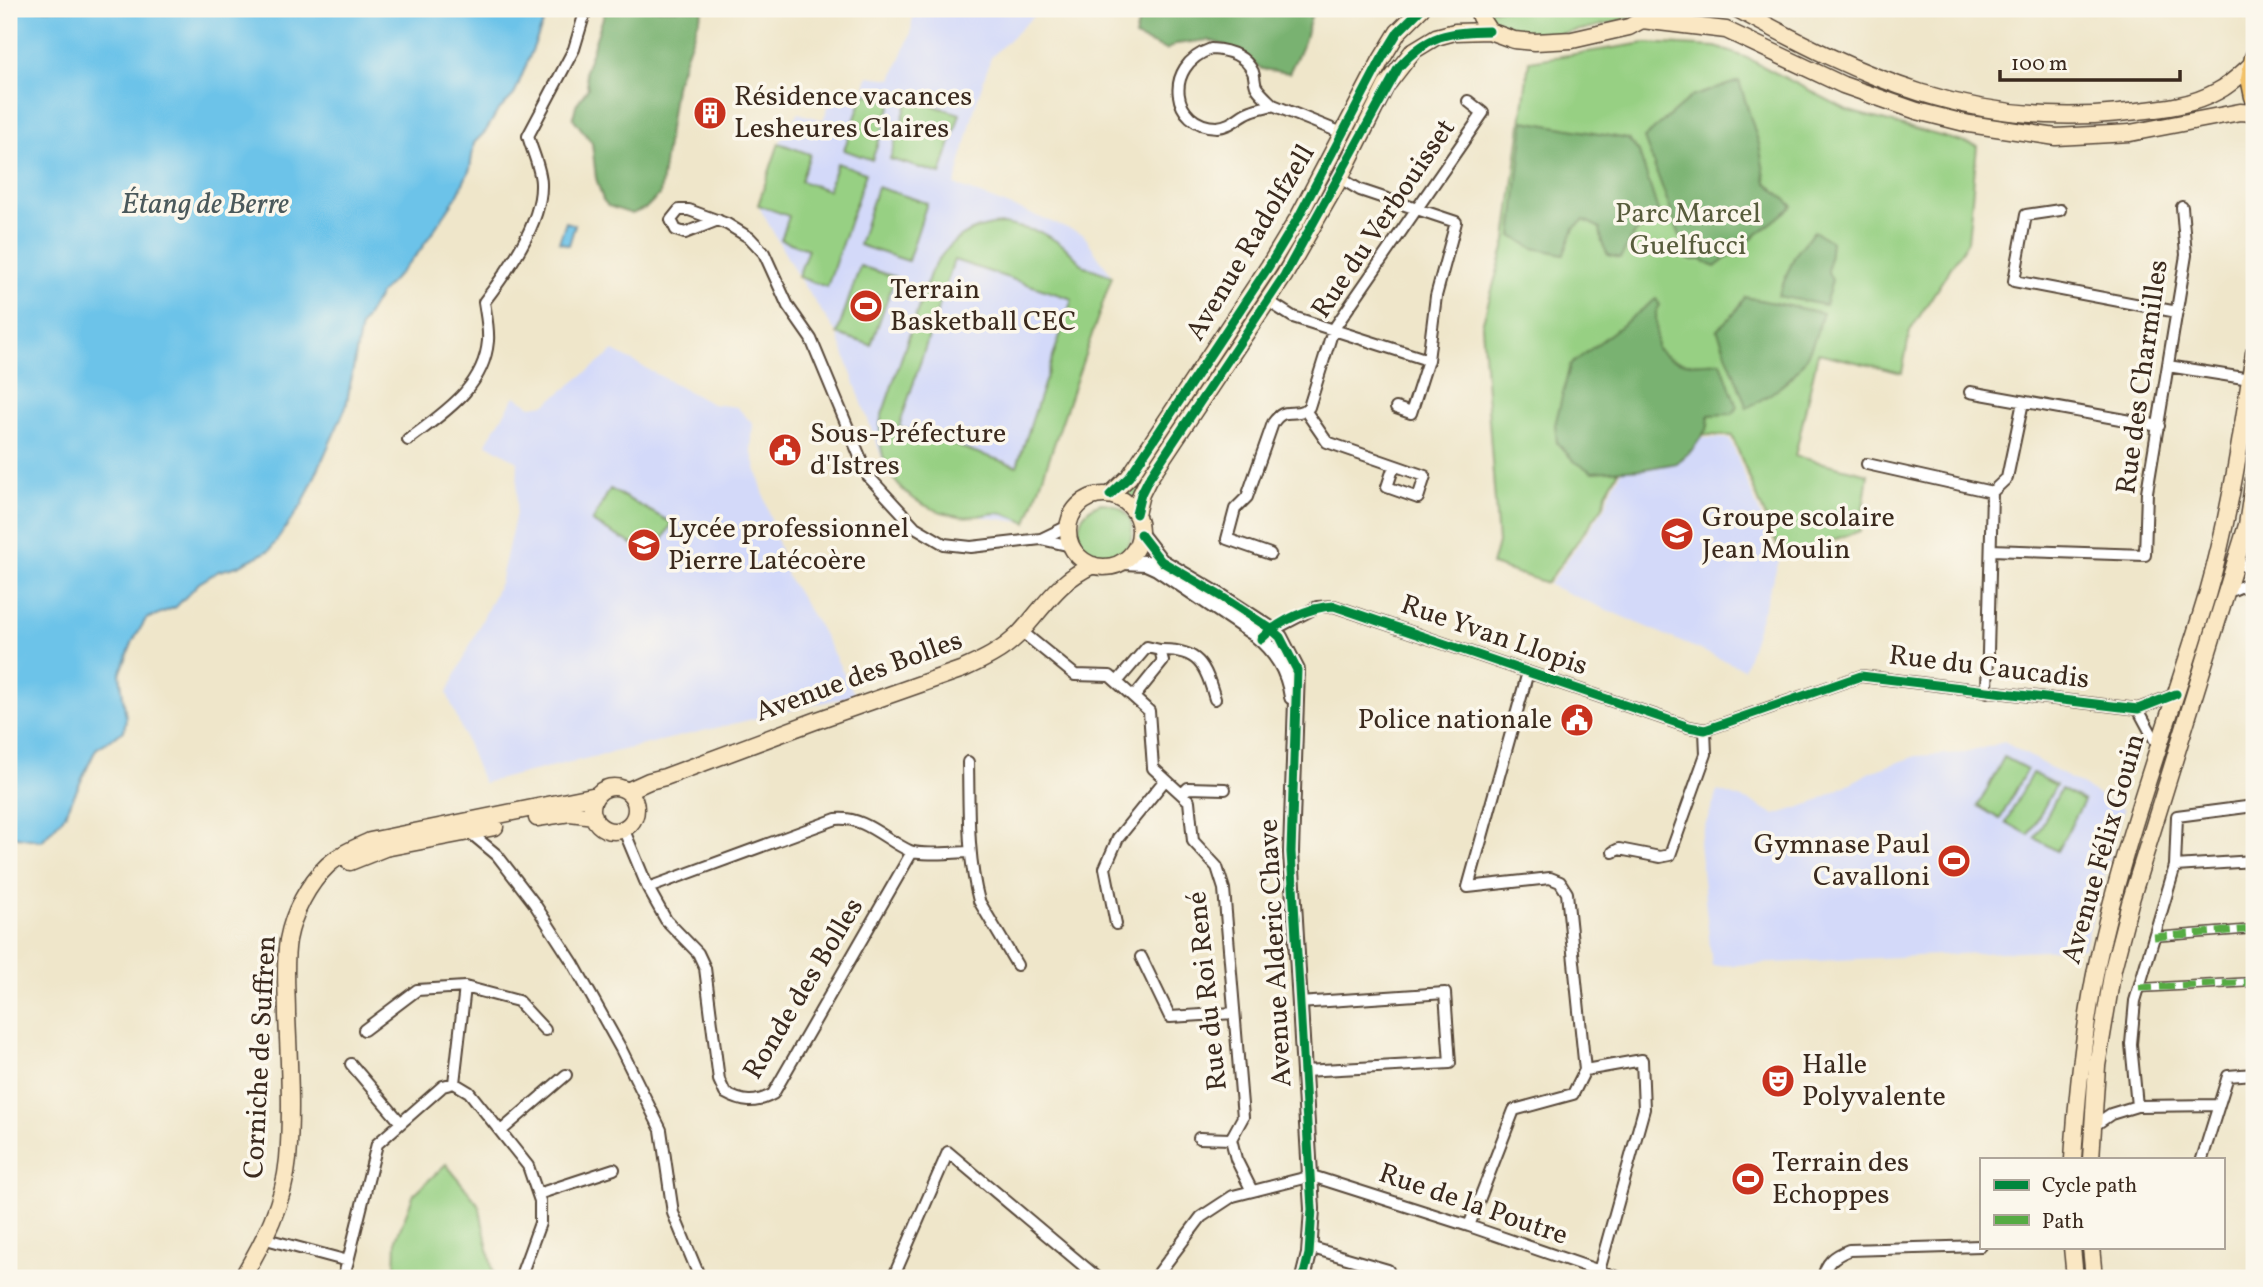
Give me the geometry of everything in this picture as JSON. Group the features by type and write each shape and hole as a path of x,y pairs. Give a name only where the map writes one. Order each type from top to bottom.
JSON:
{"main road":[{"name":"Avenue Radolfzell","path":"1110,495 1129,477 1245,304 1298,218 1398,32 1421,9"},
{"path":"1479,9 1480,17 1489,30"},
{"path":"1737,9 1876,79 1923,95 1990,111 2088,116 2167,108 2196,102 2220,90 2253,61"},
{"name":"Avenue Radolfzell","path":"1136,514 1148,480 1298,252 1340,178 1386,86 1413,51 1436,37 1455,32 1489,30 1514,40 1530,42 1572,40 1629,27 1646,15 1726,30 1843,85 1917,111 1969,124 2056,137 2130,133 2240,112 2254,113"},
{"path":"2253,61 2250,78 2254,97"},
{"name":"Avenue Félix Gouin","path":"2073,1158 2076,1105 2097,966 2113,900 2208,590 2225,523 2254,353"},
{"name":"Avenue Félix Gouin","path":"2091,1158 2098,1066 2110,985 2130,903 2247,525 2254,479"},
{"path":"1095,495 1110,495 1128,504 1136,514 1140,534 1135,549 1123,562 1104,567 1093,565 1080,558 1072,547 1068,526 1077,507 1086,499 1095,495"},
{"name":"Avenue des Bolles","path":"1050,595 1072,547"},
{"name":"Avenue des Bolles","path":"631,798 649,781 963,669 1000,650 1021,631 1050,595 1077,572 1093,565"},
{"path":"465,827 597,795 615,787 631,798 634,818 623,828 608,829 600,825 592,806 597,795"},
{"path":"465,827 563,814 582,813 594,816"},
{"name":"Corniche de Suffren","path":"242,1278 275,1217 288,1162 290,1108 286,964 288,938 303,897 328,865 370,841 465,827"},
{"path":"2072,1248 2075,1278"},
{"path":"2091,1248 2094,1278"}],"street":[{"path":"408,440 462,396 482,370 489,339 485,302 512,266 537,210 541,183 528,136 574,49 586,9"},
{"path":"1273,105 1248,111 1239,120 1228,125 1215,127 1203,124 1192,118 1184,109 1179,97 1181,73 1188,62 1211,49 1237,54 1254,74 1256,87 1273,105 1342,133"},
{"name":"Rue du Verbouisset","path":"1305,410 1309,407 1333,330 1483,113 1468,101"},
{"path":"1340,178 1360,190 1456,222 1436,296 1428,360 1410,412 1396,408"},
{"name":"Rue des Charmilles","path":"1991,550 2145,555 2147,492 2186,255 2182,207"},
{"path":"2060,210 2026,215 2014,281 2177,312"},
{"path":"718,220 750,238 764,253 788,306 811,339 868,476 915,527 944,544 971,547 1041,538 1068,526"},
{"path":"1268,300 1293,317 1428,360"},
{"path":"2168,366 2250,379"},
{"path":"1970,392 2159,426"},
{"path":"1987,692 1992,492 2007,478 2023,402"},
{"path":"1270,554 1227,539 1235,509 1247,497 1278,415 1288,411 1299,413 1305,410 1327,442 1394,466"},
{"path":"1867,464 1992,492"},
{"name":"Avenue Alderic Chave","path":"1140,534 1161,561 1249,613 1266,634"},
{"path":"1041,538 1072,547"},
{"path":"2236,560 2254,573"},
{"name":"Avenue Alderic Chave","path":"1123,562 1146,563 1157,568 1266,634 1280,637 1297,670 1291,852 1312,1176 1310,1247 1303,1278"},
{"path":"2226,593 2254,581"},
{"name":"Rue Yvan Llopis","path":"1266,634 1317,607 1334,606 1685,726 1705,730"},
{"path":"1021,631 1074,675 1110,676 1149,710 1153,768 1182,794 1188,788 1225,789"},
{"path":"1117,682 1147,647 1181,650 1206,668 1215,699"},
{"path":"1134,697 1163,661 1160,650"},
{"path":"1469,1226 1514,1110 1573,1094 1586,1070 1567,893 1560,882 1550,878 1468,887 1528,672"},
{"name":"Rue du Caucadis","path":"1705,730 1861,676 2138,709 2176,694"},
{"path":"2138,709 2159,748"},
{"path":"1613,852 1619,849 1660,857 1670,855 1706,754 1705,730"},
{"path":"968,762 970,852 979,901 1017,965"},
{"path":"1116,924 1105,868 1118,838 1166,780"},
{"name":"Rue du Roi René","path":"1182,794 1189,801 1193,841 1217,867 1224,889 1243,1117 1231,1139"},
{"path":"2161,802 2177,816 2254,806"},
{"path":"2137,1106 2131,1044 2135,1001 2175,866 2177,816"},
{"path":"648,888 836,819 849,817 912,852 970,852"},
{"path":"465,827 497,855 534,903 573,963 621,1049 661,1130 673,1213 700,1278"},
{"name":"Ronde des Bolles","path":"623,828 648,888 666,920 698,953 705,968 719,1080 725,1093 748,1102 760,1101 773,1094 912,852"},
{"path":"2175,866 2254,862"},
{"path":"2154,937 2254,929"},
{"path":"1141,957 1170,1017 1234,1013"},
{"path":"2139,988 2254,982"},
{"path":"454,1083 465,987"},
{"path":"364,1030 417,990 465,987 518,1001 545,1030"},
{"path":"1299,1003 1445,993 1450,1063 1304,1071"},
{"path":"1586,1070 1642,1060 1644,1109 1599,1271"},
{"path":"351,1064 401,1123"},
{"path":"2202,1158 2228,1076 2254,1074"},
{"path":"501,1131 566,1075"},
{"path":"343,1278 377,1144 443,1086 454,1083 469,1092 528,1166 538,1194 540,1223 520,1278"},
{"path":"2092,1127 2111,1114 2137,1106 2219,1105"},
{"path":"1199,1138 1231,1139 1252,1191"},
{"path":"893,1278 948,1152 1098,1278"},
{"path":"538,1194 614,1169"},
{"path":"1155,1278 1201,1217 1233,1196 1312,1176"},
{"name":"Rue de la Poutre","path":"1312,1176 1620,1278"},
{"path":"265,1239 348,1261"},
{"path":"1823,1278 1831,1255 1849,1250 1980,1246"},
{"path":"1310,1247 1388,1270"}],"shaded area":[{"path":"913,9 1041,9 991,57 955,185 1083,234 1112,276 1027,523 939,511 884,464 837,334 798,277 758,205 779,143 798,113 823,120 835,90 864,93 868,76 892,79 911,33"},
{"name":"Lycée professionnel Pierre Latécoère","path":"614,351 712,404 737,407 753,424 751,450 787,576 820,628 855,695 483,783 447,693 500,583 516,513 518,462 486,443 515,396 531,406 546,404"},
{"name":"Groupe scolaire Jean Moulin","path":"1643,435 1730,439 1779,561 1744,669 1549,585 1606,506 1609,493"},
{"path":"2004,742 2124,809 2084,948 1712,966 1699,842 1718,791 1754,803 1775,815 1813,803 1873,771 1916,756 1965,753"}],"green space":[{"path":"606,9 703,9 675,86 660,194 646,208 632,214 608,206 603,200 596,178 592,143 573,118 576,105 588,88 585,71"},
{"path":"1128,9 1313,9 1304,42 1289,73 1262,69 1224,45 1208,40 1176,44 1166,50 1135,37 1140,15"},
{"path":"1482,9 1644,9 1601,25 1529,36 1501,28"},
{"name":"Parc Marcel Guelfucci","path":"1645,43 1716,47 1747,58 1849,111 1977,146 1968,241 1910,331 1902,373 1818,353 1795,456 1868,474 1860,531 1782,557 1732,436 1642,432 1606,493 1604,505 1547,583 1492,565 1498,543 1482,325 1506,241 1529,61"},
{"path":"1739,81 1759,144 1766,182 1793,206 1715,267 1702,260 1689,260 1644,138 1691,97"},
{"path":"864,93 892,102 872,160 844,150"},
{"path":"909,98 960,114 941,174 890,159"},
{"path":"1524,121 1628,139 1639,152 1660,217 1636,232 1620,258 1608,255 1602,243 1600,228 1584,220 1574,228 1564,254 1533,248 1512,236"},
{"path":"779,143 810,154 801,181 828,190 837,163 866,173 827,287 798,277 808,249 781,240 789,216 758,205"},
{"path":"877,187 927,203 908,261 859,245"},
{"path":"1314,198 1323,200 1135,499 1123,492"},
{"path":"1004,224 1040,232 1063,245 1084,266 1112,276 1027,523 996,513 965,517 923,504 897,484 883,455 880,437 881,418 931,271 952,244 961,237 992,225","holes":["954,260 1072,299 1017,466 899,427"]},
{"path":"1814,231 1831,241 1828,272 1832,280 1825,305 1778,296 1795,255"},
{"name":"Terrain Basketball CEC","path":"860,266 895,277 871,345 837,334"},
{"path":"1745,297 1823,313 1811,347 1797,370 1777,389 1747,408 1717,329 1733,315"},
{"path":"1656,299 1660,305 1656,311 1657,349 1679,362 1721,362 1737,407 1732,414 1709,415 1708,427 1693,449 1677,463 1644,469 1592,472 1574,461 1557,443 1555,425 1570,365"},
{"path":"610,489 672,523 654,556 592,522"},
{"path":"1101,503 1119,507 1127,514 1132,525 1131,539 1126,548 1118,554 1106,557 1095,555 1087,549 1079,530 1081,520 1088,510"},
{"path":"2004,757 2027,769 2000,819 1978,806"},
{"path":"2032,773 2056,785 2029,835 2006,822"},
{"path":"2061,789 2084,801 2057,851 2035,838"},
{"path":"446,1164 479,1205 494,1278 395,1278 396,1239 414,1194"},
{"name":"Terrain des Echoppes","path":"1760,1170 1761,1188 1736,1189 1735,1171"}],"water":[{"name":"Étang de Berre","path":"9,9 549,9 514,95 497,112 486,131 474,143 470,169 457,196 419,252 380,294 361,326 346,407 303,503 270,550 238,566 219,571 199,583 176,607 146,619 133,641 120,674 126,718 124,731 96,749 65,815 42,841 11,836 9,842"},
{"path":"566,222 575,225 569,245 559,242"}],"marked path":[{"path":"2154,937 2254,929"},
{"path":"2139,988 2254,982"}],"cycle path":[{"path":"1110,495 1129,477 1269,266 1298,218 1381,60 1398,32 1421,9"},
{"path":"1136,514 1148,480 1284,276 1399,67 1429,41 1450,34 1489,31"},
{"path":"1140,534 1161,561 1271,629 1280,637 1297,670 1291,852 1312,1209 1309,1254 1303,1278"},
{"path":"1261,639 1276,626 1295,616 1334,606 1689,727 1705,730 1861,676 2138,709 2176,694"}],"place":[{"name":"Résidence vacances Lesheures Claires","path":"710,113"},
{"name":"Terrain Basketball CEC","path":"866,306"},
{"name":"Sous-Préfecture d'Istres","path":"785,450"},
{"name":"Groupe scolaire Jean Moulin","path":"1677,534"},
{"name":"Lycée professionnel Pierre Latécoère","path":"644,545"},
{"name":"Police nationale","path":"1577,720"},
{"name":"Gymnase Paul Cavalloni","path":"1954,861"},
{"name":"Halle Polyvalente","path":"1778,1081"},
{"name":"Terrain des Echoppes","path":"1748,1179"}]}
